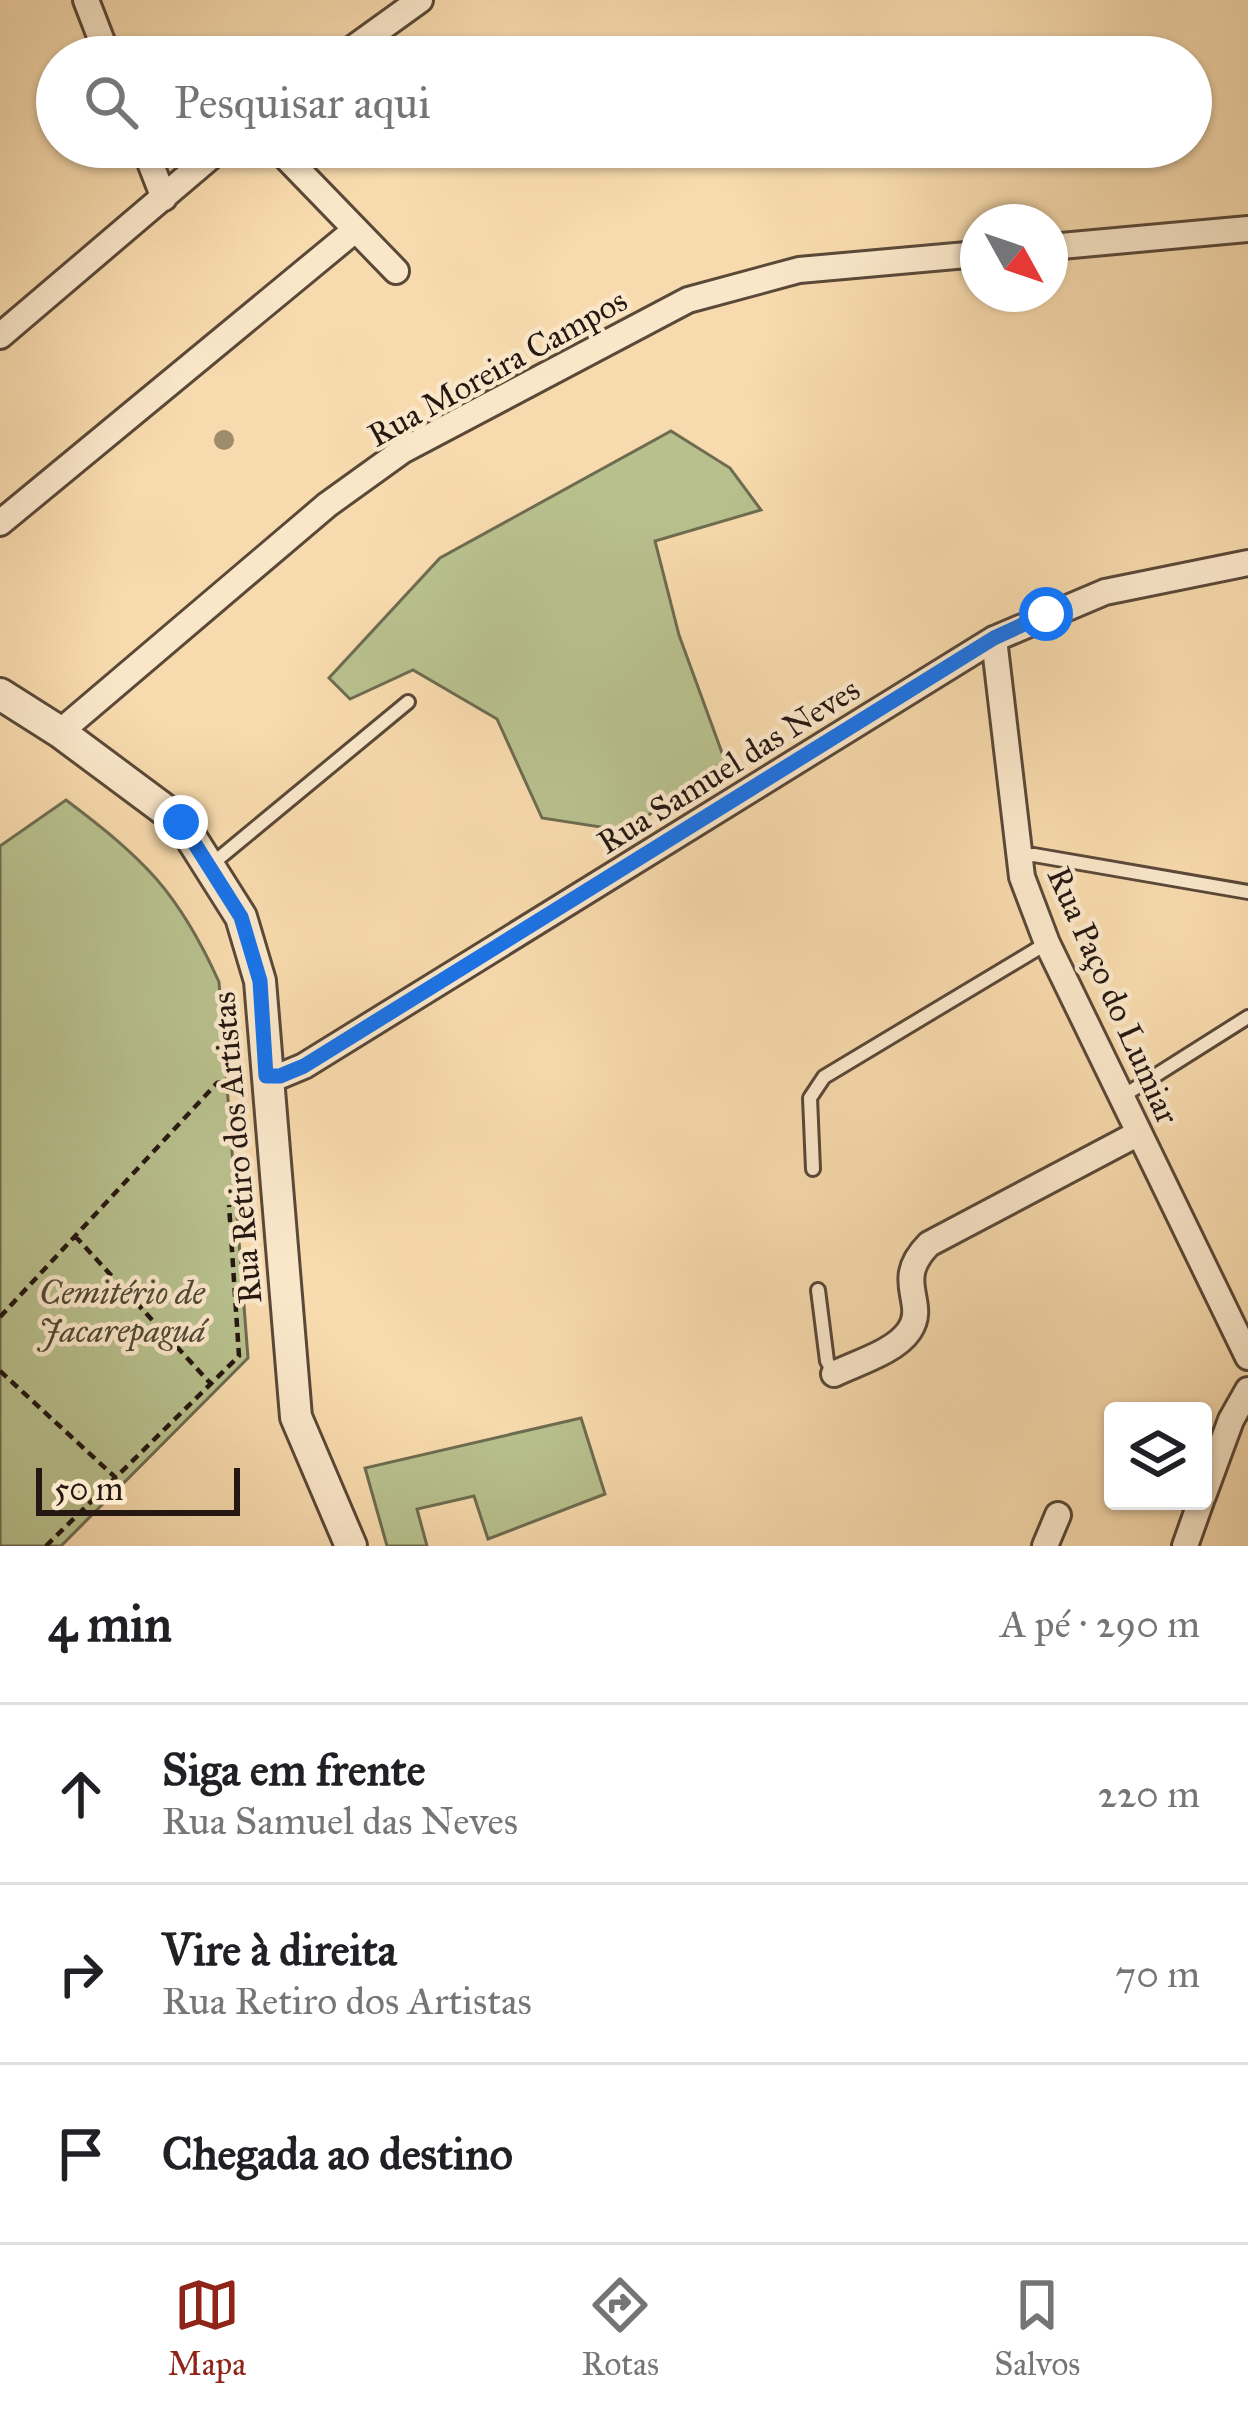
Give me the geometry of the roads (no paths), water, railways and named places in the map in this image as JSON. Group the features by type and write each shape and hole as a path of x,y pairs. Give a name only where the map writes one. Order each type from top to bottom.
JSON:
{"street":[{"path":"86,0 100,36"},
{"path":"369,36 419,0"},
{"path":"152,168 164,198"},
{"path":"0,336 198,168"},
{"path":"296,168 396,271"},
{"path":"1068,245 1248,229"},
{"path":"0,523 355,230"},
{"name":"Rua Moreira Campos","path":"60,732 327,505 402,451 688,300 799,271 960,256"},
{"name":"Rua Samuel das Neves","path":"266,1076 304,1066 994,638 1105,592 1248,563"},
{"name":"Rua Paço do Lumiar","path":"994,638 1022,877 1047,943 1248,1358"},
{"name":"Rua Retiro dos Artistas","path":"2,698 60,732 181,822 241,917 260,981 296,1417 351,1546"},
{"path":"834,1374 900,1341 910,1330 915,1318 912,1261 929,1244 1139,1133"},
{"path":"1212,1472 1248,1390"},
{"path":"1185,1546 1198,1510"},
{"path":"1045,1546 1058,1515"}],"lane":[{"path":"211,865 408,702"},
{"path":"1019,856 1248,892"},
{"path":"813,1169 810,1098 824,1077 1047,943"},
{"path":"1122,1097 1248,1017"},
{"path":"818,1290 827,1361 834,1374"}],"park label":[{"name":"Cemitério de Jacarepaguá","path":"122,1311"}]}
